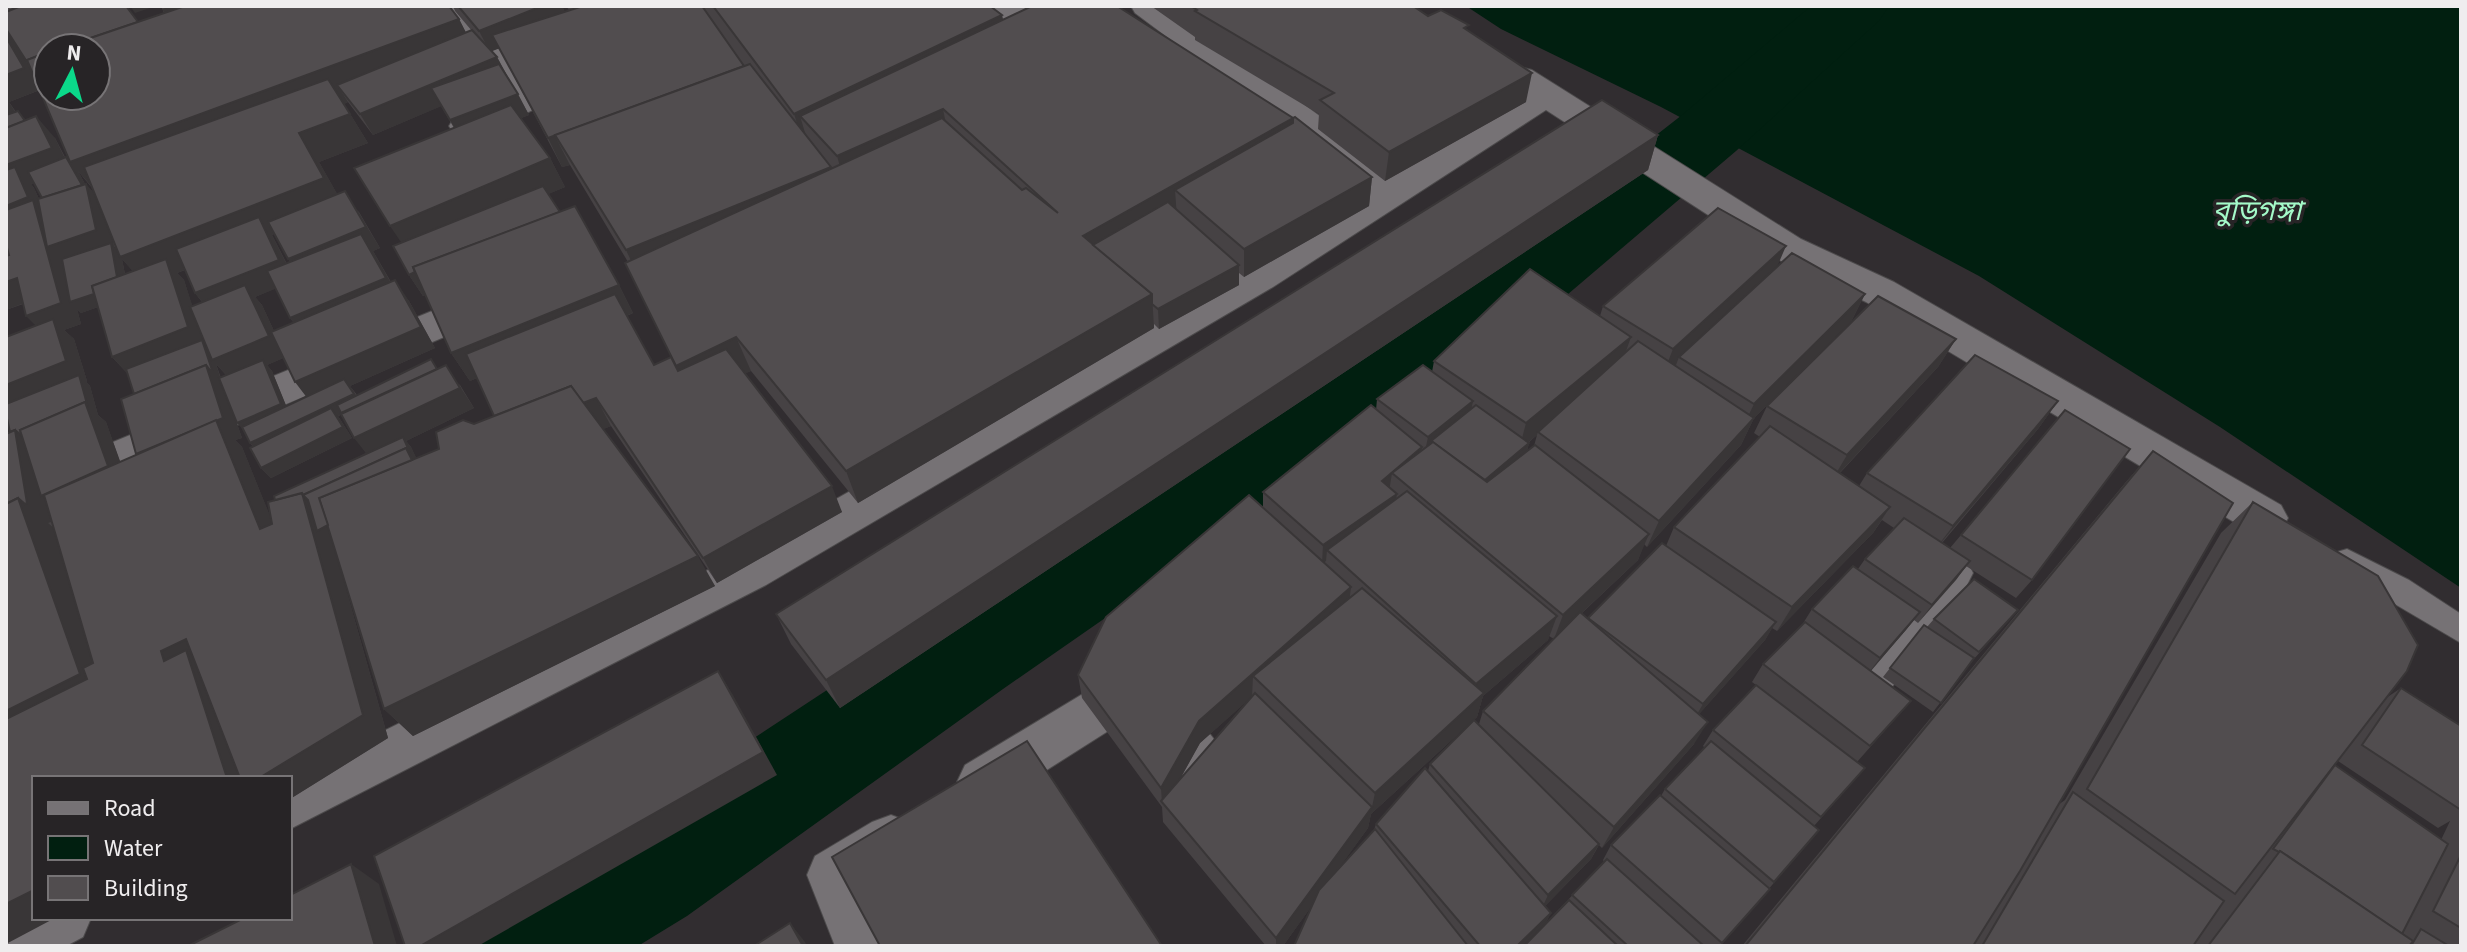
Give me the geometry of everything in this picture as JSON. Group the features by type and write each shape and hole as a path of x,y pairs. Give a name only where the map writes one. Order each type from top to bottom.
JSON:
{"street":[{"path":"428,143 527,99 458,6"},
{"path":"1004,6 1014,13 1032,6"},
{"path":"1147,6 1396,190"},
{"path":"1496,63 1787,248 1852,279 2063,426 2278,525"},
{"path":"292,803 1259,277 1546,95"},
{"path":"1818,312 1852,279"},
{"path":"6,505 449,319"},
{"path":"1812,753 1973,543"},
{"path":"863,946 834,875 1141,684 1263,840"},
{"path":"8,946 60,920"}],"lane":[{"path":"2318,546 2398,589 2461,630"}],"water":[{"name":"বুড়িগঙ্গা","path":"1466,6 2461,6 2461,588 2220,427 1979,276 1661,107 1501,29"}],"building":[{"path":"6,6 21,6 6,12"},
{"path":"21,6 126,6 138,22 108,32 32,32 32,58 27,60 29,65 6,29 6,12"},
{"path":"185,6 449,6 459,19 70,162 49,112 112,112 112,32 108,32"},
{"path":"458,6 542,6 479,31"},
{"path":"583,6 702,6 744,66 548,138 492,35"},
{"path":"713,6 990,6 1002,15 794,114"},
{"path":"1032,6 1117,6 1293,118 1083,236 1152,294 846,471 736,337 676,366 625,263 942,118 1022,190 1026,188 1058,213 943,109 837,156 800,116"},
{"path":"1191,6 1413,6 1428,16 1441,10 1469,25 1464,28 1532,73 1389,152 1320,100 1334,93"},
{"path":"472,30 497,57 360,114 337,85"},
{"path":"6,37 24,68 6,75"},
{"path":"499,64 518,94 450,120 431,88"},
{"path":"750,64 831,167 626,250 555,135"},
{"path":"328,79 350,114 299,133 324,178 120,257 84,167"},
{"path":"1602,100 1658,135 826,680 776,614"},
{"path":"511,105 550,158 390,226 354,168"},
{"path":"18,111 25,121 6,128 6,115"},
{"path":"36,116 52,148 6,165 6,128"},
{"path":"1295,117 1372,177 1244,249 1175,190 1293,123"},
{"path":"66,157 82,185 42,198 28,172"},
{"path":"15,167 28,197 6,206 6,170"},
{"path":"86,184 96,230 47,247 38,199"},
{"path":"543,186 560,212 413,267 415,272 409,275 393,246"},
{"path":"345,191 366,227 288,259 268,222"},
{"path":"33,200 61,303 26,316 17,278 6,282 6,256 9,255 6,210"},
{"path":"1168,202 1239,265 1158,309 1152,304 1152,294 1093,245"},
{"path":"575,206 619,285 451,353 413,267"},
{"path":"1718,208 1786,246 1673,349 1603,306"},
{"path":"259,217 279,260 195,293 176,249"},
{"path":"361,234 386,278 290,318 267,271"},
{"path":"111,243 117,277 92,286 94,294 70,302 62,259"},
{"path":"1792,253 1865,294 1754,404 1679,357"},
{"path":"166,259 188,327 112,357 92,286"},
{"path":"1530,269 1631,337 1526,423 1434,361"},
{"path":"395,280 421,327 295,382 271,332"},
{"path":"245,285 269,336 212,360 190,307"},
{"path":"615,294 654,365 671,357 678,371 726,349 832,486 703,558 596,398 583,403 571,386 494,416 466,354"},
{"path":"1878,296 1956,339 1847,455 1767,406"},
{"path":"53,319 66,361 6,385 6,337"},
{"path":"202,340 212,370 206,365 134,394 126,369"},
{"path":"1638,341 1754,418 1659,521 1538,432"},
{"path":"1975,355 2058,401 1953,526 1867,473"},
{"path":"431,359 437,369 341,413 337,405"},
{"path":"263,360 281,404 237,423 219,378"},
{"path":"206,365 223,418 136,454 121,399"},
{"path":"446,365 460,388 354,438 341,414"},
{"path":"1423,365 1473,401 1428,437 1377,399"},
{"path":"79,375 87,404 85,402 20,430 22,436 15,430 10,432 6,404"},
{"path":"344,379 354,394 250,443 242,427"},
{"path":"571,386 698,556 384,709 319,498 439,449 436,432 463,420 474,424"},
{"path":"85,402 108,466 41,496 20,430"},
{"path":"1371,405 1422,447 1382,481 1397,494 1323,545 1263,492"},
{"path":"1476,405 1529,443 1485,480 1431,441"},
{"path":"331,408 343,427 261,468 250,448"},
{"path":"2065,410 2130,449 2032,580 1961,535"},
{"path":"216,420 260,529 272,524 268,502 302,493 363,715 262,776 239,776 186,639 161,651 164,661 186,650 226,776 32,776 32,891 6,904 6,719 87,679 83,668 93,663 44,495"},
{"path":"1770,426 1890,507 1792,607 1674,527"},
{"path":"15,430 25,504 18,498 6,504 6,434"},
{"path":"403,437 411,455 406,448 303,495 275,500 274,496"},
{"path":"1433,442 1487,482 1535,445 1649,534 1563,615 1392,473"},
{"path":"406,448 412,460 319,498 328,525 317,531 308,500 303,495"},
{"path":"2153,451 2233,503 2020,871 1973,946 1745,946"},
{"path":"1407,491 1557,616 1476,684 1327,550"},
{"path":"1249,495 1351,587 1199,721 1161,788 1078,675 1106,617"},
{"path":"18,498 80,674 6,711 6,504"},
{"path":"2253,502 2378,576 2418,645 2407,671 2235,894 2087,789"},
{"path":"1904,518 1970,561 1932,605 1865,559"},
{"path":"1662,543 1776,622 1703,704 1588,618"},
{"path":"1853,566 1920,612 1880,658 1812,609"},
{"path":"1974,579 2018,610 1979,652 1934,619"},
{"path":"1362,588 1484,693 1375,793 1253,676"},
{"path":"1580,612 1708,722 1614,827 1483,711"},
{"path":"1805,622 1911,701 1870,746 1763,664"},
{"path":"1924,625 1974,658 1941,703 1890,668"},
{"path":"718,671 763,752 420,946 405,946 374,856"},
{"path":"1756,685 1865,768 1821,817 1713,730"},
{"path":"2401,688 2461,726 2461,810 2362,745"},
{"path":"1255,693 1372,807 1276,938 1161,801"},
{"path":"1474,720 1599,844 1548,895 1430,764"},
{"path":"1027,741 1162,946 880,946 832,857"},
{"path":"1711,741 1819,830 1774,882 1665,789"},
{"path":"2335,765 2448,844 2402,934 2273,849"},
{"path":"1425,768 1551,913 1517,946 1480,946 1376,824"},
{"path":"2073,792 2224,901 2193,946 1982,946"},
{"path":"1660,795 1770,889 1722,943 1611,845"},
{"path":"1375,829 1468,946 1294,946 1319,890"},
{"path":"2280,851 2413,941 2409,946 2208,946"},
{"path":"2461,855 2461,928 2433,911"},
{"path":"1607,859 1704,946 1628,946 1572,895"},
{"path":"351,864 375,946 188,946 240,920 292,920 292,894"},
{"path":"1569,900 1618,946 1524,946"},
{"path":"790,923 803,946 754,946"},
{"path":"2421,929 2449,946 2411,946"}],"waterway":[{"path":"523,946 646,876 966,656 1524,284 1709,133 1854,6"}]}
